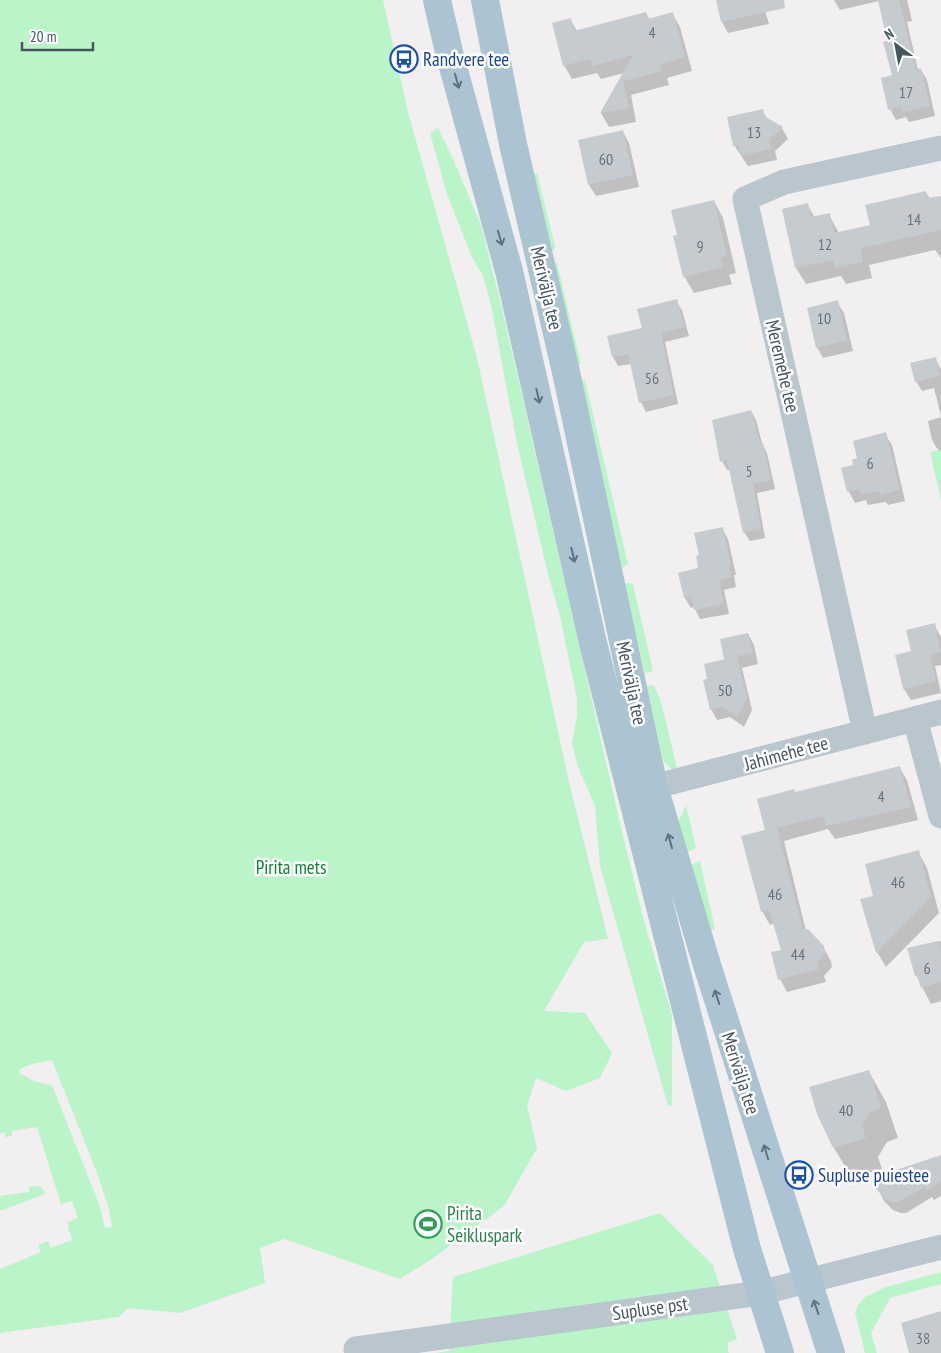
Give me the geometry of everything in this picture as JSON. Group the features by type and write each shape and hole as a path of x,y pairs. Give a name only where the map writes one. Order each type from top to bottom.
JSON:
{"main road":[{"name":"Merivälja tee","path":"437,0 448,52 509,271 593,643 643,790 707,965 831,1353"},
{"name":"Merivälja tee","path":"485,0 513,144 566,372 643,790 746,1249 780,1353"}],"street":[{"name":"Meremehe tee","path":"865,732 745,199 784,182 941,148"},
{"name":"Jahimehe tee","path":"643,790 941,712"},
{"path":"915,719 941,816"},
{"name":"Supluse pst","path":"356,1349 760,1293 941,1247"}],"green space":[{"name":"Pirita mets","path":"0,0 383,0 408,112 477,358 569,782 608,939 584,942 544,1011 585,1013 612,1053 600,1078 566,1091 536,1078 527,1106 537,1148 504,1206 432,1259 400,1279 284,1239 260,1248 265,1283 180,1313 128,1308 119,1317 0,1333 0,1269 41,1252 38,1245 48,1241 51,1248 72,1240 70,1232 67,1230 69,1229 67,1222 78,1218 72,1201 61,1204 37,1127 12,1131 12,1136 5,1137 5,1132 0,1133","holes":["52,1060 97,1173 109,1209 112,1227 105,1228 99,1204 52,1085 36,1082 19,1073 20,1069 32,1064"]},
{"path":"438,128 481,225 500,300 623,836 644,921 672,1015 672,1105 668,1106 600,866 595,806 578,767 572,743 577,715 577,699 560,616 518,448 491,305 483,276 471,255 447,194 430,133"},
{"path":"537,173 555,246 554,250 547,251 534,175"},
{"path":"552,263 557,263 581,364 577,366"},
{"path":"585,380 628,564 624,567 618,567 577,381"},
{"path":"941,449 941,500 930,452"},
{"path":"624,584 633,584 653,671 645,673"},
{"path":"654,685 661,702 677,768 676,771 671,769 663,760 647,686"},
{"path":"686,805 696,848 685,853 678,822"},
{"path":"700,861 715,929 711,930 690,865"},
{"path":"39,1186 45,1194 0,1211 0,1196 29,1192 29,1187"},
{"path":"660,1213 713,1265 737,1339 727,1343 729,1353 435,1353 449,1351 453,1277"},
{"path":"941,1272 941,1284 890,1298 871,1333 877,1353 865,1353 855,1312 865,1297 886,1287"}],"building":[{"path":"716,0 784,0 785,8 721,22"},
{"path":"878,0 899,0 916,70 921,68 930,106 902,112 901,107 888,110 881,78 892,75 883,42 887,41"},
{"path":"646,12 648,19 673,12 685,57 660,64 662,71 623,81 629,108 600,113 633,55 592,66 590,59 563,66 552,23 571,18 574,31"},
{"path":"763,109 764,116 783,127 769,140 771,149 741,156 738,145 733,146 727,117"},
{"path":"623,130 633,175 588,185 578,140"},
{"path":"926,191 928,198 941,196 941,230 861,248 863,262 835,268 833,260 795,268 782,209 808,203 811,217 830,213 834,233 870,225 865,205"},
{"path":"714,200 727,256 721,258 723,267 683,277 673,236 677,235 671,210"},
{"path":"677,299 685,327 661,333 674,395 639,403 628,354 612,357 607,336 642,328 637,309"},
{"path":"838,300 847,340 816,348 807,308"},
{"path":"936,357 940,376 915,382 910,363"},
{"path":"751,410 760,443 763,443 771,480 753,484 761,529 743,533 727,460 720,462 712,420"},
{"path":"886,432 900,490 880,495 879,491 861,494 859,489 847,492 841,468 853,465 852,460 857,458 853,441"},
{"path":"723,527 732,577 719,580 724,604 694,610 691,596 684,598 678,573 698,568 696,556 699,555 694,533"},
{"path":"935,623 941,652 930,655 936,681 903,689 895,655 911,651 906,630"},
{"path":"748,633 753,653 737,656 747,698 737,717 723,707 710,710 703,680 707,679 704,664 734,657 724,659 720,639"},
{"path":"900,766 911,807 826,826 823,816 777,828 803,930 808,929 824,946 825,953 817,963 819,969 778,980 771,952 781,950 769,910 761,912 741,836 765,830 757,799 794,789 795,792"},
{"path":"919,850 931,897 876,953 860,899 873,896 865,864"},
{"path":"938,941 941,951 941,982 921,988 917,975 915,976 907,948"},
{"path":"869,1070 881,1108 870,1112 862,1125 866,1138 833,1148 817,1114 809,1087"},
{"path":"941,1155 941,1181 927,1190 925,1187 896,1203 887,1200 876,1189 882,1177 887,1173"},
{"path":"941,1311 941,1353 909,1353 901,1323"}],"place":[{"name":"Randvere tee","path":"404,59"},
{"name":"Supluse puiestee","path":"799,1175"},
{"name":"Pirita Seikluspark","path":"428,1224"}]}
